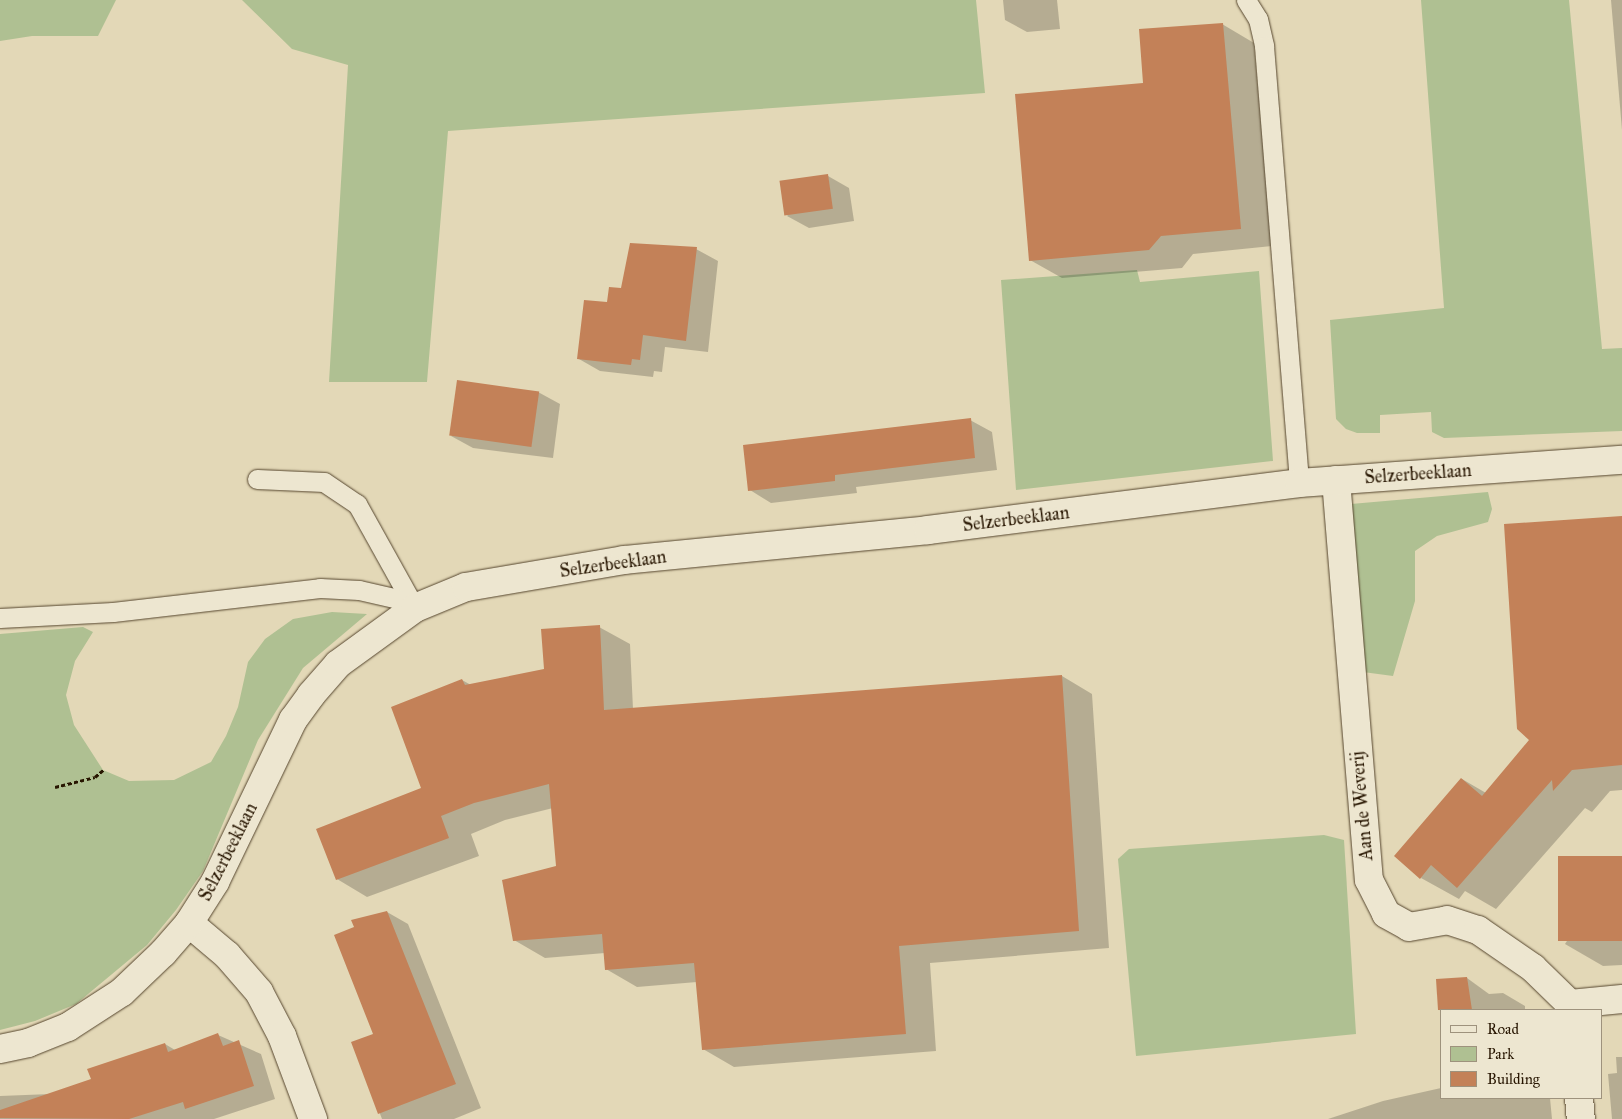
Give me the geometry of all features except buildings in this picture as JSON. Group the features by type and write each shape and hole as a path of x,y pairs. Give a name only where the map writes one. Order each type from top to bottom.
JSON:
{"street":[{"name":"Selzerbeeklaan","path":"0,1049 28,1043 68,1027 122,992 189,924 216,882 293,720 306,701 338,664 414,608 466,588 624,560 928,530 1299,483 1622,460"},
{"name":"Aan de Weverij","path":"1336,480 1369,880 1386,914 1409,927 1447,920 1478,930 1533,968 1570,1007 1622,1000"},
{"path":"189,924 228,955 259,992 282,1036 313,1119"},
{"path":"1579,1099 1581,1119"}],"lane":[{"path":"1246,0 1258,19 1264,46 1299,483"},
{"path":"257,479 324,482 357,504 414,608"},
{"path":"0,618 113,612 320,588 359,590 395,598 414,608"}],"path":[{"path":"55,787 94,777 103,770"}],"green space":[{"path":"0,0 116,0 98,36 32,36 0,41"},
{"path":"242,0 976,0 985,93 448,131 427,382 329,382 348,65 292,49"},
{"path":"1421,0 1569,0 1602,349 1622,348 1622,431 1444,438 1432,432 1431,412 1380,415 1380,433 1357,433 1346,429 1336,419 1330,320 1444,308"},
{"path":"1137,270 1140,282 1259,271 1273,461 1016,490 1001,280"},
{"path":"1488,492 1492,509 1488,522 1437,536 1415,551 1415,601 1393,676 1363,672 1351,504"},
{"path":"332,612 367,614 303,668 258,740 203,871 176,910 147,945 76,1004 35,1021 0,1030 0,634 83,627 93,632 75,661 66,695 74,725 103,770 129,781 174,780 211,762 226,736 238,707 248,662 265,639 293,619"},
{"path":"1324,835 1344,840 1356,1034 1136,1056 1118,859 1129,849"}]}
